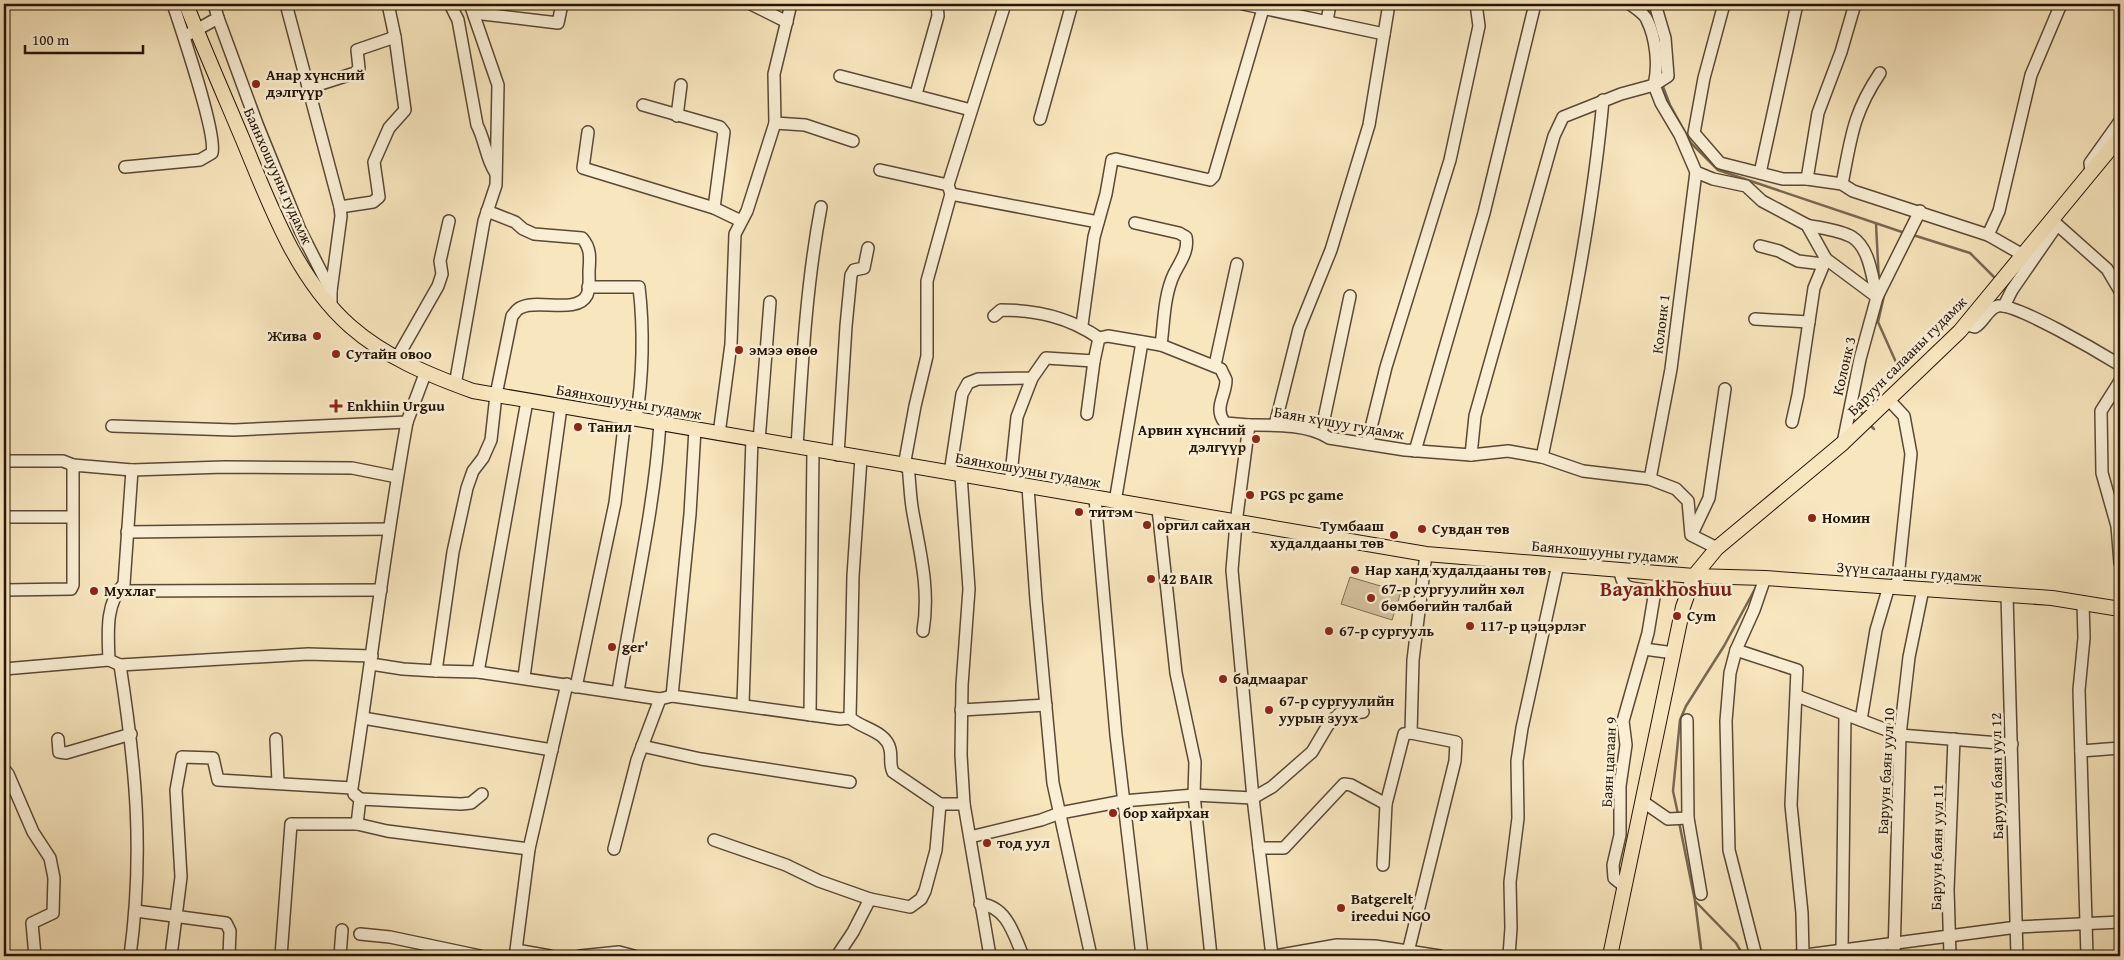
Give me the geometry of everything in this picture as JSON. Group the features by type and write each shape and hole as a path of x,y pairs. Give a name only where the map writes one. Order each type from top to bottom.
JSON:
{"main road":[{"name":"Баянхошууны гудамж","path":"186,4 268,201 312,282 331,307 350,326 397,358 425,374 473,391 527,401 1426,554 1694,576 1683,607 1610,956"},
{"name":"Баруун салааны гудамж","path":"1694,576 1717,548 1843,443 1966,325 2023,255 2054,223 2120,137"},
{"name":"Зүүн салааны гудамж","path":"1694,576 1765,578 1893,586 2120,605"}],"street":[{"path":"125,167 200,160 212,153 213,142 184,36 173,4"},
{"path":"214,4 257,124 300,230 331,290"},
{"path":"286,4 340,207 341,216 331,290 331,307"},
{"path":"340,207 372,202 379,197 374,162 389,128 405,110 395,36 388,4"},
{"path":"450,4 458,20 477,125 483,135 490,163 496,173"},
{"path":"455,385 484,221 496,185 498,85 472,8 558,23 562,4"},
{"path":"751,4 786,22"},
{"path":"719,434 731,344 735,234 747,211 775,123 774,74 791,4"},
{"path":"916,94 938,16 937,4"},
{"path":"924,631 927,594 906,466 914,406 927,356 927,281 970,110 1005,4"},
{"path":"1040,118 1072,4"},
{"path":"1243,4 1264,9 1278,7 1384,34"},
{"path":"1327,21 1330,4"},
{"path":"1275,425 1299,329 1331,250 1369,125 1389,4"},
{"path":"1367,444 1386,367 1450,160 1480,26 1476,4"},
{"path":"1415,451 1484,212 1535,4"},
{"path":"1630,4 1647,18 1655,51 1661,103 1680,134 1696,172 1713,180 1746,186 1762,201 1807,225 1852,237 1867,256 1877,296"},
{"path":"1471,456 1475,416 1554,136 1563,117 1603,100 1659,82 1668,76 1665,38 1655,4"},
{"path":"1724,4 1704,78 1694,133 1720,163 1783,179 1806,179 1842,184 1852,191 1988,235 2023,255"},
{"path":"1760,173 1797,4"},
{"path":"1806,179 1818,113 1841,52 1855,4"},
{"path":"1988,235 2000,211 2031,74 2061,4"},
{"path":"1082,325 1086,284 1112,160 1116,159 1210,180 1214,176 1264,9"},
{"path":"184,36 197,31 218,18"},
{"path":"308,88 357,72 357,50 395,36"},
{"path":"1842,184 1854,121 1864,96 1880,73"},
{"path":"840,76 916,94 970,110"},
{"path":"677,116 681,85"},
{"path":"200,95 221,87"},
{"path":"1542,457 1578,284 1598,161 1603,100"},
{"path":"643,105 720,127 724,132 714,208"},
{"path":"2091,174 2090,163 2120,121"},
{"path":"775,123 805,125 853,141"},
{"path":"588,132 583,168 714,208 741,221"},
{"path":"880,170 949,190 1098,222"},
{"name":"Колонк 1","path":"1650,479 1671,369 1696,172"},
{"path":"797,447 811,258 821,206"},
{"path":"436,671 438,643 455,543 467,488 473,471 483,458 491,440 496,395 512,316 520,308 530,305 570,305 579,302 586,296 588,287 590,256 588,245 582,238 534,234 523,229 515,222 487,211"},
{"name":"Колонк 3","path":"1843,443 1860,359 1877,296 1920,212"},
{"path":"397,358 438,286 442,274 440,261 449,220"},
{"path":"1135,223 1179,233 1186,237 1188,245 1173,276 1161,345"},
{"path":"2004,306 2054,223 2107,269 2120,290"},
{"path":"1807,225 1825,262 1877,296"},
{"path":"1760,246 1779,251 1798,261 1825,262"},
{"path":"838,455 851,275 854,270 864,268 868,248"},
{"path":"1792,422 1814,288 1825,262"},
{"path":"994,316 1001,310 1034,312 1082,325 1099,338 1108,336 1161,345 1215,365 1237,264"},
{"path":"550,956 516,953 529,849 552,750 572,685 614,503 631,418 640,391 641,331 639,287 588,287"},
{"path":"1321,433 1350,296"},
{"path":"743,704 755,440 770,302"},
{"path":"1966,325 1975,327 1993,308 2004,306 2038,321 2120,365"},
{"path":"1755,319 1809,322"},
{"path":"1087,414 1099,338"},
{"path":"1115,502 1142,342"},
{"path":"1010,484 1017,417 1032,378 1046,358 1094,361"},
{"name":"Баян хүшуу гудамж","path":"1215,365 1221,368 1226,380 1219,409 1221,418 1225,423 1275,425 1321,433 1329,438 1415,451 1471,456 1508,451 1542,457 1583,471 1650,479 1676,489 1688,501 1691,536"},
{"path":"357,824 360,799 352,788 372,660 389,529 407,422 425,374"},
{"path":"990,956 964,804 961,710 969,589 955,474 962,394 968,383 978,379 1032,378"},
{"path":"2120,381 2101,411 2102,473 2117,526 2120,563"},
{"path":"1717,548 1691,536 1709,498 1725,389"},
{"path":"1861,720 1876,630 1893,586 1911,454 1904,416 1889,400"},
{"path":"478,672 527,401"},
{"path":"524,678 562,407"},
{"path":"112,426 234,430 407,422"},
{"path":"618,692 631,611 652,503 660,424"},
{"path":"1250,425 1236,523 1232,570 1253,798 1273,956 1338,945 1375,946 1408,954 1440,956"},
{"path":"672,696 690,514 695,430"},
{"path":"810,715 813,450"},
{"path":"850,718 852,576 861,458"},
{"path":"4,461 63,461 73,466 132,470 224,466 352,468 397,477"},
{"path":"4,590 71,589 73,585 73,466"},
{"path":"130,956 136,911 139,859 136,782 131,734 108,631 112,605 118,591 124,584 132,470"},
{"path":"1028,487 1053,783 1092,956"},
{"path":"1096,498 1123,801 1142,956"},
{"path":"1158,509 1176,673 1195,762 1194,795 1211,956"},
{"path":"4,517 72,517"},
{"path":"127,532 389,529"},
{"path":"1411,733 1413,660 1426,554"},
{"path":"1509,956 1512,928 1510,882 1518,818 1517,761 1522,728 1558,564"},
{"name":"Баян цагаан 9","path":"1620,569 1620,580 1624,585 1649,592 1654,597 1644,649 1623,721 1626,745 1620,786 1620,835 1612,865 1614,878 1625,887"},
{"path":"1756,956 1729,850 1726,721 1730,674 1736,650 1754,610 1765,578"},
{"name":"Баруун баян уул 10","path":"1894,956 1900,735 1909,657 1923,589"},
{"path":"118,591 381,590"},
{"name":"Баруун баян уул 12","path":"2007,596 2012,744 2011,795 2017,956"},
{"path":"2083,602 2084,638 2079,690 2087,956"},
{"path":"1644,649 1674,652"},
{"path":"1736,650 1797,670 1791,805 1802,913 1800,956 1830,954 1842,950 2017,927 2120,922"},
{"path":"4,668 308,654 372,660 402,669 478,672 660,699 672,696 743,704 810,715 850,718 885,738 890,748 890,766 893,772 940,804 964,804"},
{"path":"1796,696 1900,735 2012,744"},
{"path":"614,849 642,746 660,699"},
{"path":"961,710 1046,704"},
{"path":"970,837 1060,813 1123,801 1194,795 1253,798 1272,787 1312,752 1328,725 1339,714 1363,712"},
{"path":"1842,950 1845,715"},
{"path":"363,718 552,750"},
{"path":"1687,720 1681,819 1701,894"},
{"path":"1383,864 1386,804 1404,734 1411,733 1456,742 1455,761 1408,954"},
{"path":"58,739 60,752 66,753 131,734"},
{"path":"276,739 278,782"},
{"name":"Баруун баян уул 11","path":"1950,956 1951,937 1948,890 1954,739"},
{"path":"642,746 701,759 850,782"},
{"path":"2080,751 2120,748"},
{"path":"172,956 175,916 181,877 176,790 182,758 213,758 218,780 278,782 352,788"},
{"path":"4,770 8,774 33,832 47,851 53,873 54,913 32,923 35,956"},
{"path":"1259,848 1284,848 1344,784 1351,785 1386,804"},
{"path":"360,799 461,804 471,803 482,794"},
{"path":"1642,801 1664,816 1681,819"},
{"path":"714,840 786,865 819,881 870,898 910,907 921,899 936,850 940,804"},
{"path":"281,956 291,824 357,824 387,831 529,849"},
{"path":"837,956 854,932 870,898"},
{"path":"980,904 990,905 1008,920 1023,956"},
{"path":"136,911 226,923 230,931 229,956"},
{"path":"340,956 342,930"},
{"path":"360,934 390,937 480,956"},
{"path":"580,956 619,952 634,956"}],"shaded area":[{"name":"67-р сургуулийн хөл бөмбөгийн талбай","path":"1350,577 1401,592 1392,620 1341,604"}],"waterway":[{"path":"1640,4 1652,13 1655,26"},
{"path":"1662,84 1670,105 1691,143 1718,170 1905,233"},
{"path":"1876,224 1879,282"},
{"path":"1913,235 1970,253 1996,279"},
{"path":"1863,414 1859,409 1899,369 1878,322 1884,296"},
{"path":"1871,426 1874,429"},
{"path":"1678,814 1673,791 1680,720 1686,706 1724,646 1756,587"},
{"path":"1679,822 1695,901 1702,956"},
{"path":"1696,902 1736,943 1743,955"}],"place":[{"name":"Анар хүнсний дэлгүүр","path":"256,84"},
{"name":"Жива","path":"317,336"},
{"name":"эмээ өвөө","path":"739,350"},
{"name":"Сутайн овоо","path":"336,354"},
{"name":"Enkhiin Urguu","path":"336,406"},
{"name":"Танил","path":"578,427"},
{"name":"Арвин хүнсний дэлгүүр","path":"1256,439"},
{"name":"PGS pc game","path":"1250,495"},
{"name":"титэм","path":"1079,512"},
{"name":"Номин","path":"1812,518"},
{"name":"оргил сайхан","path":"1147,525"},
{"name":"Сувдан төв","path":"1422,529"},
{"name":"Тумбааш худалдааны төв","path":"1394,535"},
{"name":"Нар ханд худалдааны төв","path":"1355,570"},
{"name":"42 BAIR","path":"1151,579"},
{"name":"Мухлаг","path":"94,591"},
{"name":"67-р сургуулийн хөл бөмбөгийн талбай","path":"1371,598"},
{"name":"Cym","path":"1677,616"},
{"name":"117-р цэцэрлэг","path":"1470,626"},
{"name":"67-р сургууль","path":"1329,631"},
{"name":"ger'","path":"612,647"},
{"name":"бадмаараг","path":"1223,679"},
{"name":"67-р сургуулийн уурын зуух","path":"1269,710"},
{"name":"бор хайрхан","path":"1113,813"},
{"name":"тод уул","path":"987,843"},
{"name":"Batgerelt ireedui NGO","path":"1341,908"}],"district":[{"name":"Bayankhoshuu","path":"1666,589"}]}
